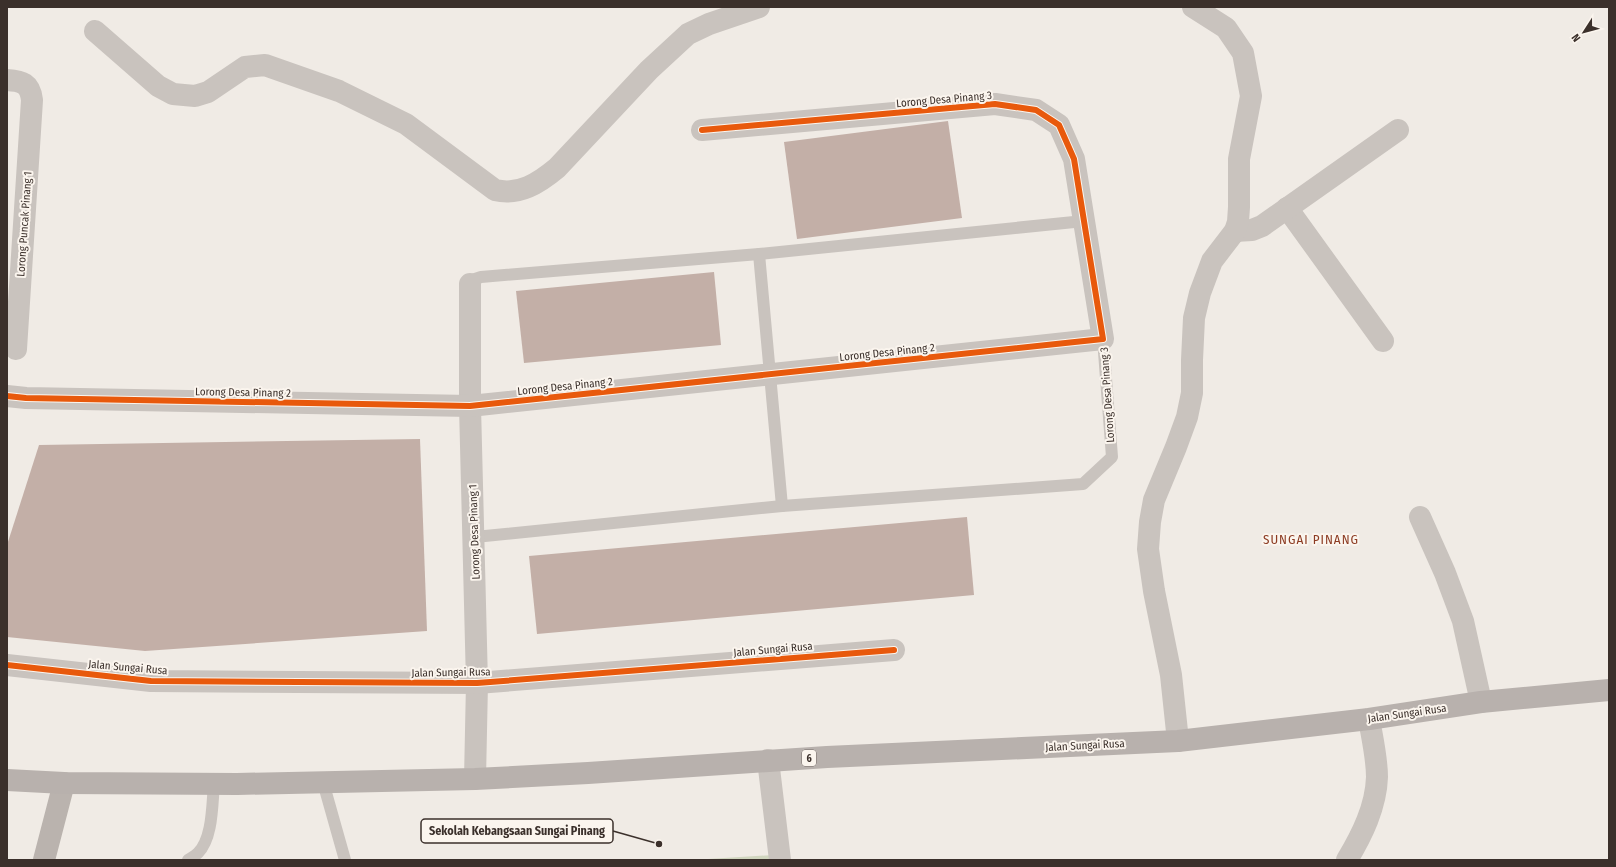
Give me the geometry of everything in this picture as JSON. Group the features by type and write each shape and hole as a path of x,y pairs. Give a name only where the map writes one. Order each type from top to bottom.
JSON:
{"main road":[{"name":"Jalan Sungai Rusa","path":"7,780 64,783 214,784 475,779 588,773 768,760 1178,741 1369,718 1481,702 1609,690"},
{"path":"44,860 64,783"}],"street":[{"path":"95,31 158,86 173,94 195,96 208,92 244,67 265,65 339,91 406,124 495,190 505,193 518,191 531,186 542,180 557,168 649,70 688,34 709,24 759,7"},
{"path":"1178,741 1170,675 1154,592 1148,549 1150,522 1154,500 1187,417 1192,393 1194,318 1200,293 1212,261 1235,231 1238,222 1239,159 1251,96 1243,53 1226,28 1193,7"},
{"name":"Lorong Puncak Pinang 1","path":"7,80 16,81 27,86 31,90 32,100 16,349"},
{"name":"Lorong Desa Pinang 3","path":"702,130 995,104 1036,110 1059,125 1074,159 1103,339"},
{"path":"1235,231 1252,230 1262,226 1398,130"},
{"path":"1287,208 1383,341"},
{"name":"Lorong Desa Pinang 1","path":"470,284 470,406 478,683 475,779"},
{"name":"Lorong Desa Pinang 2","path":"17,397 470,406 1103,339"},
{"path":"1420,517 1445,573 1463,621 1481,702"},
{"name":"Jalan Sungai Rusa","path":"7,665 151,681 478,683 894,650"},
{"path":"1347,860 1365,827 1376,788 1377,775 1369,718"},
{"path":"768,760 780,860"}],"lane":[{"path":"470,284 475,279 481,277 759,254 1084,221"},
{"path":"474,537 782,506 759,254"},
{"name":"Lorong Desa Pinang 3","path":"782,506 1083,484 1112,457 1103,339"},
{"path":"323,782 345,860"},
{"path":"188,860 198,853 209,834 214,784"}],"green space":[{"path":"774,855 775,860 692,860"}],"building":[{"path":"948,121 962,218 797,239 784,142"},
{"path":"714,272 721,345 524,363 516,291"},
{"path":"420,439 427,631 145,651 7,637 7,545 39,445"},
{"path":"967,517 974,595 537,634 529,556"}],"cycle path":[{"path":"7,396 26,398 470,406 1103,339 1074,159 1059,125 1036,110 995,104 702,130"},
{"path":"7,665 151,681 477,683 894,650"}],"place":[{"name":"Sekolah Kebangsaan Sungai Pinang","path":"659,844"}],"district":[{"name":"SUNGAI PINANG","path":"1311,539"}]}
